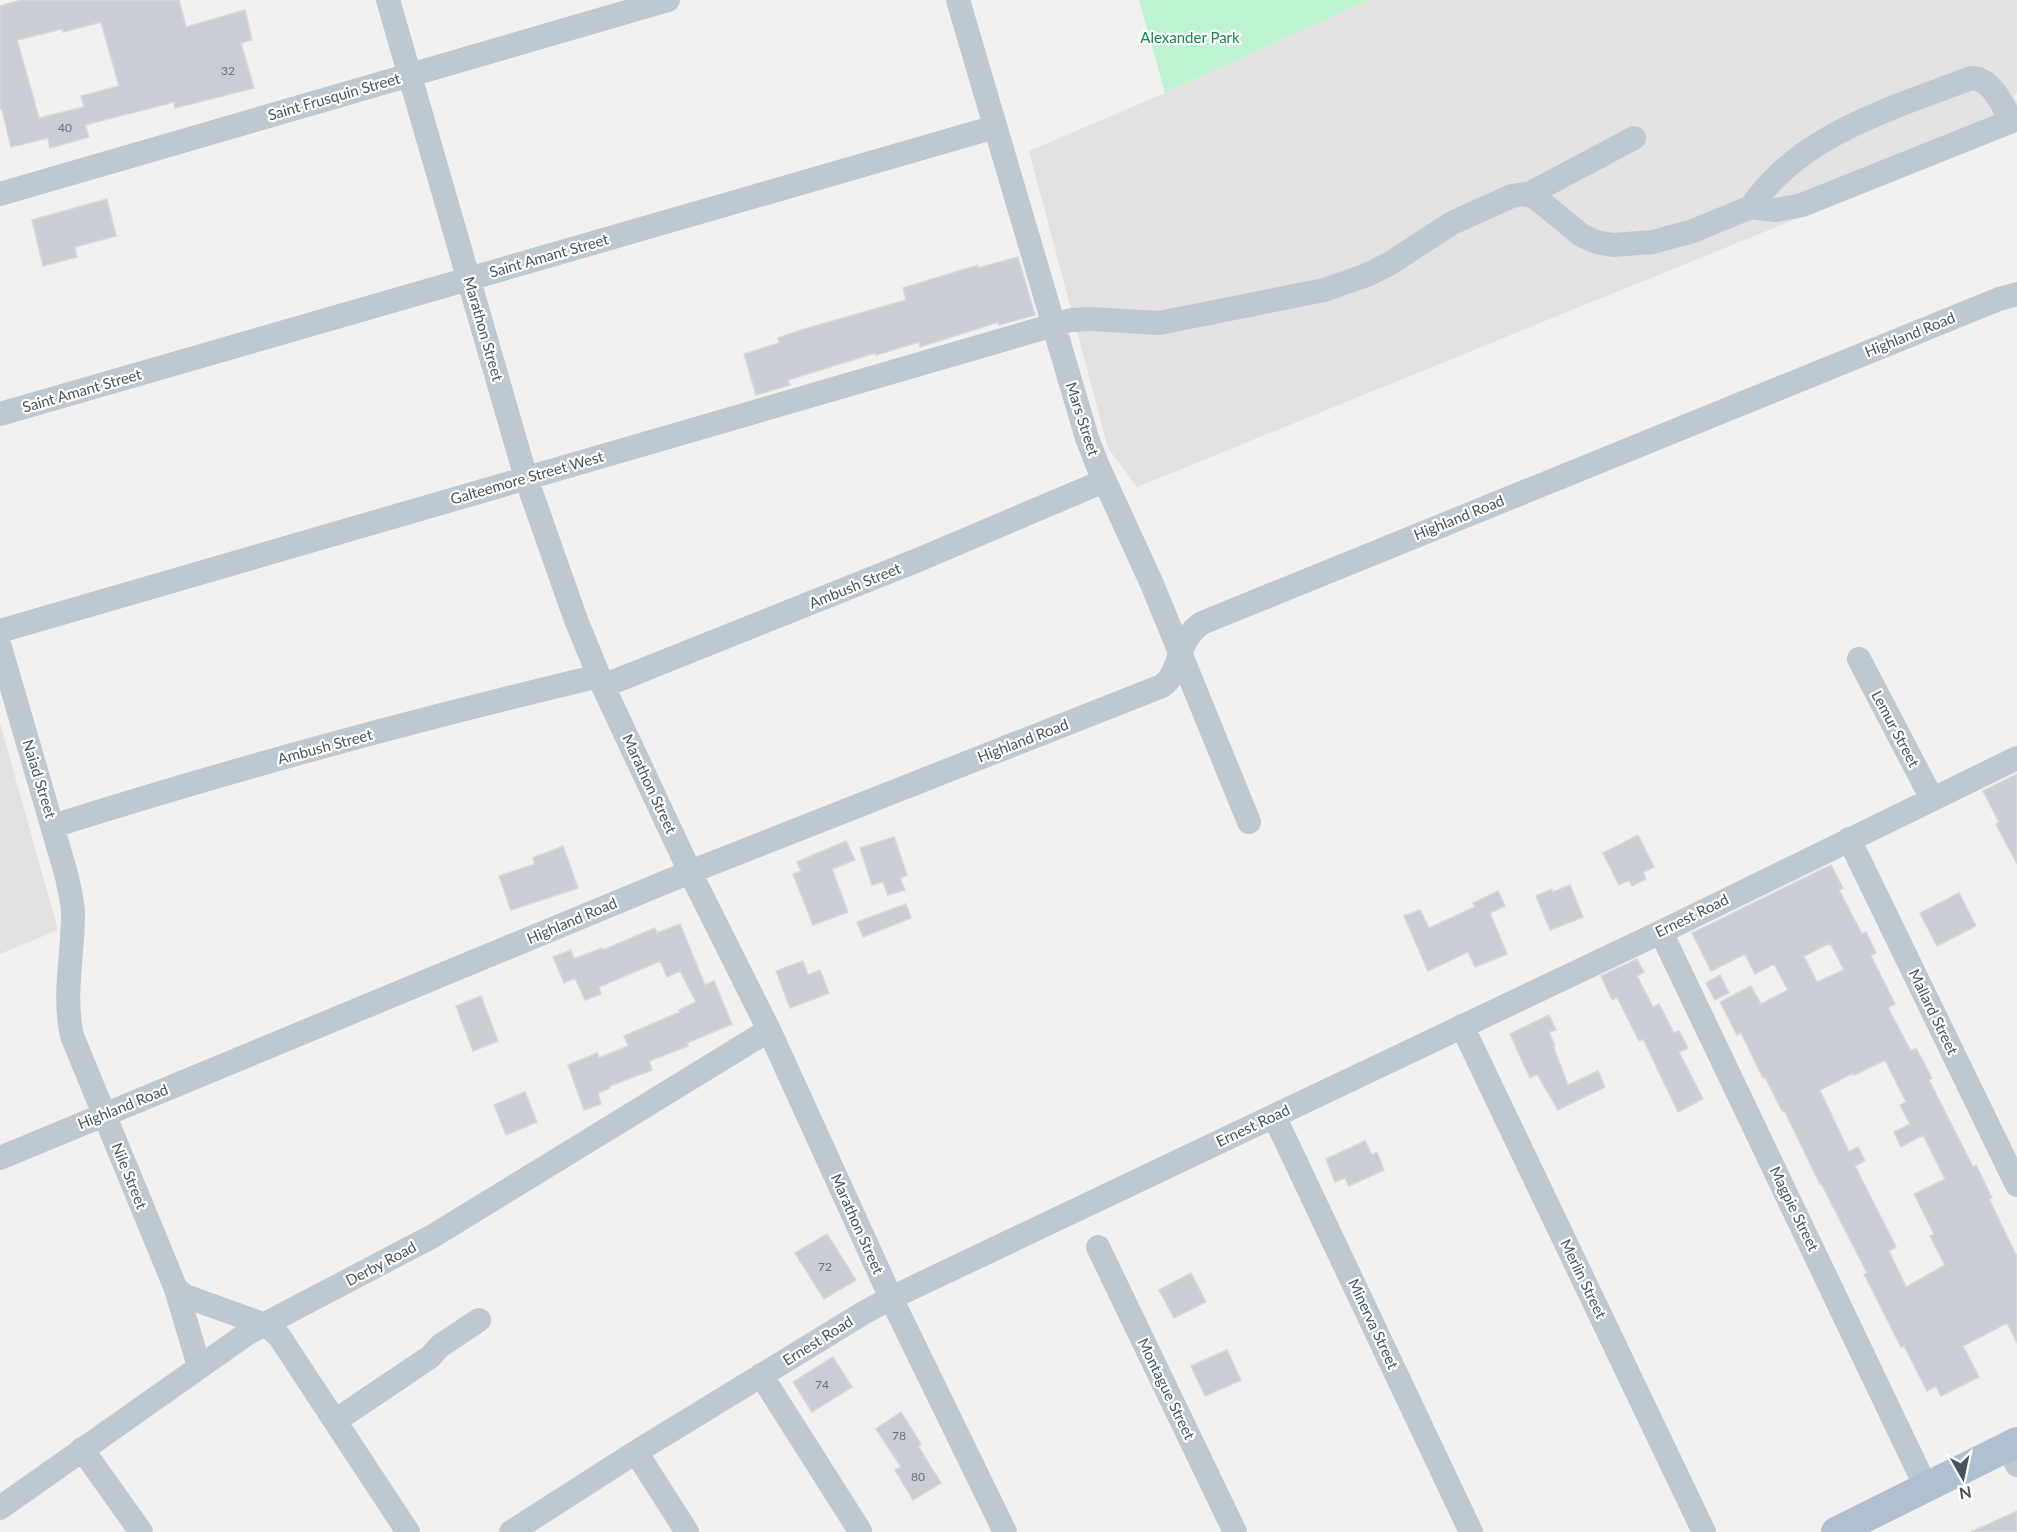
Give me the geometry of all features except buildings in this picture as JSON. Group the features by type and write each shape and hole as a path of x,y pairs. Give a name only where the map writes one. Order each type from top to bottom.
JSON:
{"main road":[{"path":"1838,1532 1926,1487 2014,1451"}],"street":[{"name":"Marathon Street","path":"388,0 526,478 576,620 601,681 690,872 770,1030 891,1298 1005,1532"},
{"name":"Saint Frusquin Street","path":"0,194 668,0"},
{"name":"Mars Street","path":"958,0 1087,438 1104,481 1132,538 1249,822"},
{"path":"1527,195 1535,197 1581,235 1596,242 1613,245 1653,242 1693,231 1751,207 1776,210 1802,205 2014,120 1987,83 1979,78 1971,78 1828,138 1778,174 1751,207"},
{"name":"Saint Amant Street","path":"0,414 995,127"},
{"name":"Galteemore Street West","path":"0,631 1071,320 1165,322 1346,284 1389,264 1452,223 1512,196 1527,195 1634,138"},
{"name":"Highland Road","path":"0,1158 690,872 1162,686 1171,677 1184,641 1194,628 1219,615 1987,304 2017,294"},
{"name":"Ambush Street","path":"53,826 176,787 474,706 601,681 918,561 1104,481"},
{"name":"Naiad Street","path":"0,647 67,877 73,913"},
{"name":"Lemur Street","path":"1859,659 1932,799"},
{"name":"Ernest Road","path":"512,1532 636,1452 891,1298 1661,932 2017,758"},
{"name":"Mallard Street","path":"1849,839 2017,1185"},
{"name":"Nile Street","path":"73,913 69,1022 78,1051 176,1290 199,1366"},
{"name":"Magpie Street","path":"1661,932 1926,1487"},
{"name":"Merlin Street","path":"1462,1026 1704,1532"},
{"name":"Derby Road","path":"0,1508 199,1366 263,1324 433,1236 770,1030"},
{"name":"Minerva Street","path":"1274,1116 1471,1532"},
{"name":"Montague Street","path":"1098,1247 1235,1532"},
{"path":"176,1290 185,1296 263,1324 279,1336 408,1532"},
{"path":"335,1421 430,1357 440,1346 479,1320"},
{"path":"762,1375 860,1531"},
{"path":"82,1449 141,1532"},
{"path":"636,1452 687,1532"}],"shaded area":[{"path":"1369,0 2017,0 2017,91 2014,97 2017,102 2017,129 1137,487 1108,448 1029,151 1165,93"},
{"path":"0,723 58,930 0,954"}],"green space":[{"name":"Alexander Park","path":"1139,0 1369,0 1165,93"}]}
